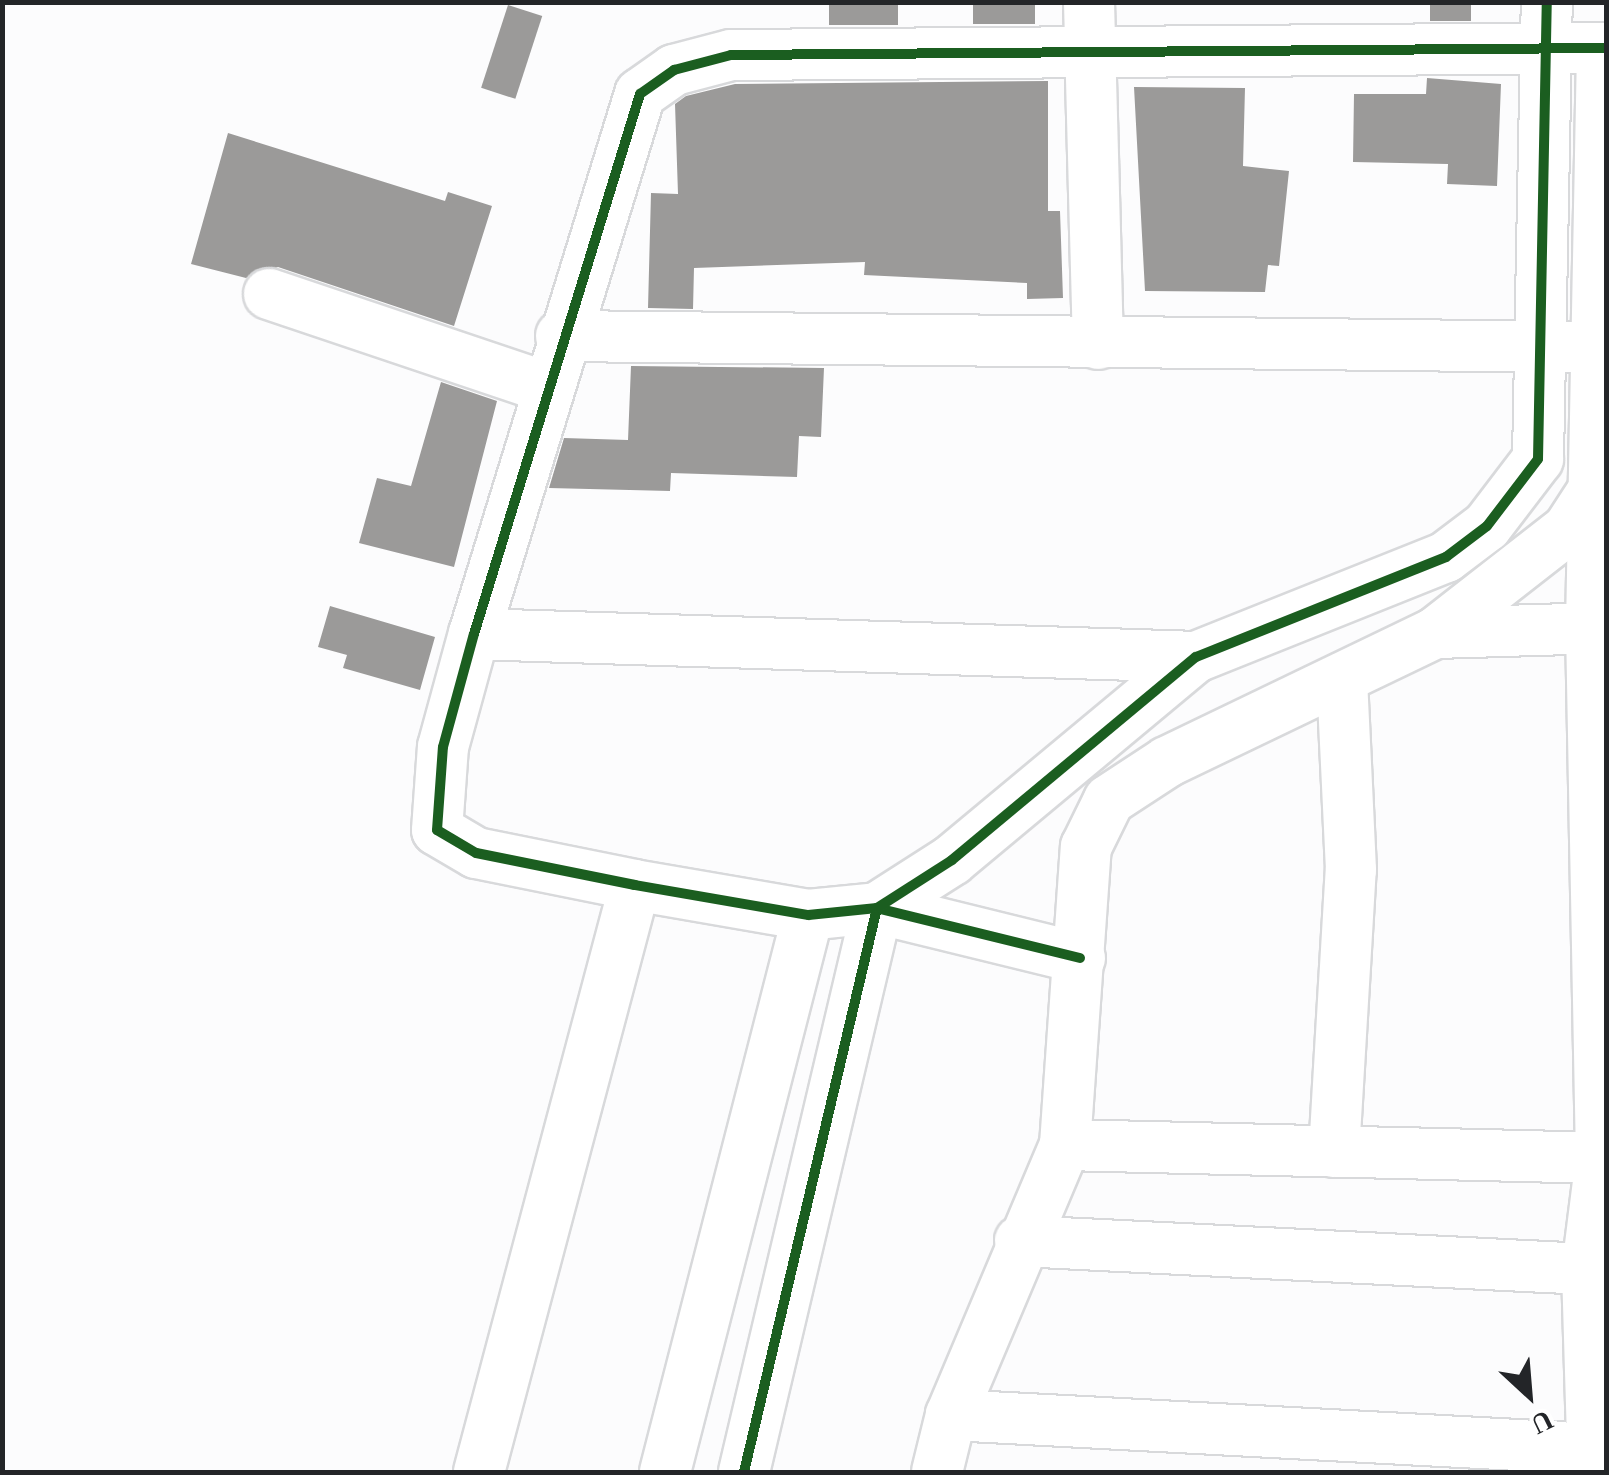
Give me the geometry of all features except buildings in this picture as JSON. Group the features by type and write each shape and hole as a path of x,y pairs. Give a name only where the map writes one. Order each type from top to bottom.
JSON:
{"street":[{"path":"744,1472 877,908 997,824 1196,658 1446,557 1487,526 1538,459 1548,24"},
{"path":"950,1415 1593,1461 1587,1268 1604,1158 1594,489 1604,48 1548,24 1089,26 731,55 674,70 640,94 544,387 474,634 443,747 437,830 476,854 635,886 808,914 877,908 1080,958"},
{"path":"1089,26 1098,344"},
{"path":"270,294 544,387"},
{"path":"561,336 1600,347"},
{"path":"937,1472 950,1415 1020,1241 1065,1144 1086,848 1108,800 1167,762 1435,632 1568,529 1594,489"},
{"path":"1435,632 1599,628"},
{"path":"474,634 1196,658"},
{"path":"1334,1152 1351,870 1342,680"},
{"path":"479,1472 635,886"},
{"path":"666,1472 808,914"},
{"path":"1065,1144 1604,1158"},
{"path":"1020,1241 1587,1268"}],"cycle path":[{"path":"744,1472 877,908 952,860 1196,657 1446,557 1487,526 1538,459 1547,2"},
{"path":"1080,958 877,908 808,915 635,885 476,853 437,830 443,747 474,634 640,94 674,70 731,55 1606,48"}]}
